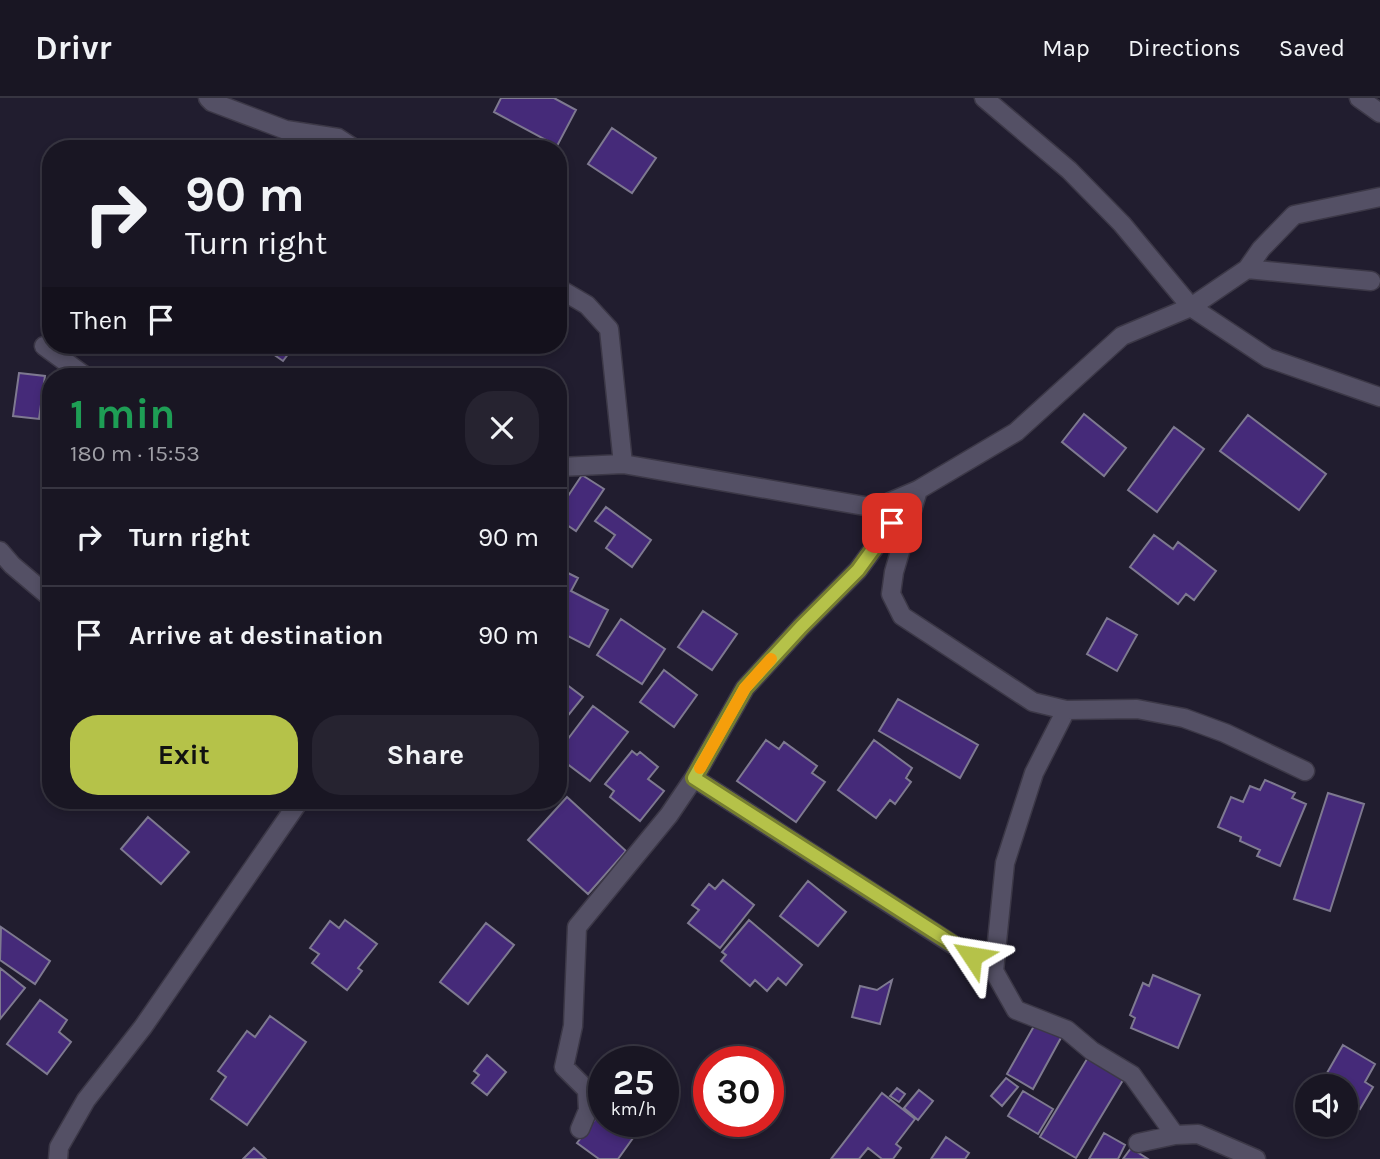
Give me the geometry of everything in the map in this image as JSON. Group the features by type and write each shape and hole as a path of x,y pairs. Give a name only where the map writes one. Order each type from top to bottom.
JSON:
{"street":[{"path":"208,98 212,102 286,130 341,140"},
{"path":"984,98 1069,170 1122,225 1191,307 1268,358 1380,397"},
{"path":"1359,98 1380,113"},
{"path":"567,467 623,464 876,508 918,490 1016,432 1122,336 1191,307 1247,269 1261,248 1294,215 1380,197"},
{"path":"1247,269 1371,281"},
{"path":"567,293 587,305 609,329 623,464"},
{"path":"55,354 74,368"},
{"path":"918,490 894,572 891,594 902,616 1033,702 1066,710 1138,709 1184,718 1225,733 1306,771"},
{"path":"580,1129 588,1110 587,1090 564,1067 573,1026 577,927 669,815 694,778 745,688 858,570 918,490"},
{"path":"0,551 42,590"},
{"path":"994,971 1005,863 1034,772 1066,710"},
{"path":"694,778 994,971 1016,1010 1067,1030 1092,1051 1132,1074 1175,1135"},
{"path":"58,1159 59,1147 86,1100 143,1027 294,809"},
{"path":"1138,1143 1175,1135 1198,1134 1256,1159"}],"building":[{"path":"501,98 554,98 576,110 560,140 546,140 494,112"},
{"path":"612,128 656,158 632,193 588,164"},
{"path":"273,354 288,354 283,361"},
{"path":"19,373 42,376 39,419 13,416"},
{"path":"1084,414 1126,448 1104,476 1062,442"},
{"path":"1248,415 1326,474 1299,510 1220,451"},
{"path":"1174,427 1204,449 1157,512 1128,490"},
{"path":"582,475 604,489 576,531 567,525 567,498"},
{"path":"606,507 651,540 632,567 606,548 615,535 595,521"},
{"path":"1154,535 1173,549 1178,542 1216,571 1194,600 1186,594 1178,604 1130,567"},
{"path":"567,572 578,578 571,591 608,610 589,647 567,636"},
{"path":"703,611 737,634 712,670 678,647"},
{"path":"1107,618 1137,635 1117,671 1087,654"},
{"path":"621,619 665,649 642,684 597,655"},
{"path":"664,670 697,695 674,727 640,702"},
{"path":"567,685 583,697 567,717"},
{"path":"898,699 978,745 960,778 879,731"},
{"path":"593,706 628,732 590,781 567,764 567,740"},
{"path":"766,740 779,749 784,742 817,766 812,773 825,782 796,822 737,781"},
{"path":"874,740 912,768 906,778 911,782 895,804 890,800 876,818 838,790"},
{"path":"632,751 637,755 640,752 658,767 648,779 664,791 640,821 610,797 614,791 605,784"},
{"path":"1265,780 1295,793 1292,798 1306,804 1280,866 1257,856 1260,850 1240,841 1241,837 1218,827 1231,797 1243,802 1250,786 1260,790"},
{"path":"1328,793 1364,804 1330,911 1294,899"},
{"path":"567,797 626,851 588,894 528,840 556,809 567,809"},
{"path":"148,817 189,852 161,884 121,849"},
{"path":"723,880 754,905 720,948 688,923 699,910 692,905 709,884 715,889"},
{"path":"808,881 846,912 818,946 780,916"},
{"path":"345,920 377,944 358,968 362,971 347,990 312,963 319,954 310,948 330,921 339,928"},
{"path":"749,920 802,965 786,985 778,978 767,991 755,980 750,986 721,961 726,955 722,952"},
{"path":"486,923 514,945 468,1004 440,982"},
{"path":"1,927 50,961 35,984 0,960"},
{"path":"0,968 25,988 0,1019"},
{"path":"1153,975 1200,995 1178,1048 1131,1028 1135,1018 1130,1015 1143,983 1149,986"},
{"path":"892,980 880,1024 852,1017 860,986 877,990"},
{"path":"40,1000 67,1020 59,1032 71,1042 47,1074 7,1044"},
{"path":"270,1016 306,1042 247,1125 211,1099 226,1077 218,1071 247,1031 255,1037"},
{"path":"1038,1019 1063,1034 1033,1089 1007,1074"},
{"path":"1343,1045 1375,1064 1365,1082 1373,1087 1360,1109 1358,1074 1326,1074"},
{"path":"1090,1054 1126,1075 1076,1158 1040,1137"},
{"path":"487,1055 506,1072 487,1095 472,1083 479,1075 474,1071"},
{"path":"1006,1078 1018,1087 1002,1106 991,1096"},
{"path":"897,1088 905,1094 899,1102 890,1096"},
{"path":"919,1090 933,1101 918,1120 904,1108"},
{"path":"1023,1091 1053,1109 1038,1134 1008,1116"},
{"path":"882,1093 915,1119 896,1144 901,1148 893,1159 882,1159 868,1148 859,1159 831,1159"},
{"path":"588,1128 588,1137 633,1138 618,1159 599,1159 577,1143"},
{"path":"1104,1133 1125,1145 1118,1159 1089,1159"},
{"path":"946,1137 969,1153 965,1159 931,1159"},
{"path":"254,1148 266,1159 243,1159"},
{"path":"1131,1148 1148,1159 1123,1159"}],"slow traffic":[{"path":"700,768 745,688 771,659"}],"route":[{"path":"892,523 858,570 745,688 694,778 972,956"}]}
